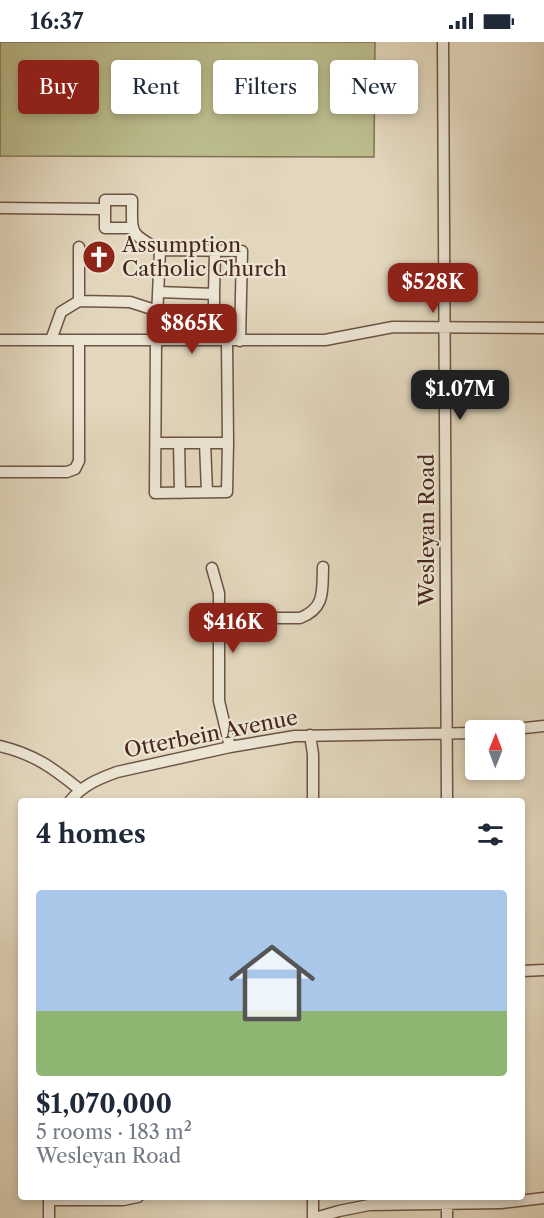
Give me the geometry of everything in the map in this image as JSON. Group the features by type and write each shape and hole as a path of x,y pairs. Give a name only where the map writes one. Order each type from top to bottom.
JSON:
{"street":[{"name":"Wesleyan Road","path":"443,42 447,798"},
{"path":"132,228 105,228 105,200 132,200 132,228 139,239 160,250 242,251 240,341"},
{"path":"0,208 105,209"},
{"path":"79,247 79,302"},
{"path":"160,250 156,340 155,493 227,492 227,340"},
{"path":"214,340 215,251"},
{"path":"159,292 214,294"},
{"path":"51,340 61,312 79,302 130,302 158,311"},
{"path":"214,318 240,318"},
{"path":"0,340 325,340 393,327 544,327"},
{"path":"0,472 67,472 75,468 79,461 79,340"},
{"path":"156,443 228,442"},
{"path":"179,443 180,493"},
{"path":"205,443 207,492"},
{"path":"219,618 300,618 305,616 314,610 321,598 323,567"},
{"path":"212,568 218,585 219,694 230,747"},
{"path":"525,728 544,726"},
{"name":"Otterbein Avenue","path":"72,798 80,789 117,772 230,747 310,735 465,733"},
{"path":"310,735 313,754 313,798"},
{"path":"0,746 26,753 44,762 80,789"},
{"path":"525,971 544,970"},
{"path":"313,1200 314,1218 359,1206 447,1201 501,1203 544,1198"},
{"path":"49,1200 49,1218"},
{"path":"447,1201 447,1218"}],"green space":[{"path":"0,42 375,42 375,60 330,60 330,114 374,114 374,157 0,156"}],"place":[{"name":"Assumption Catholic Church","path":"99,257"}]}
